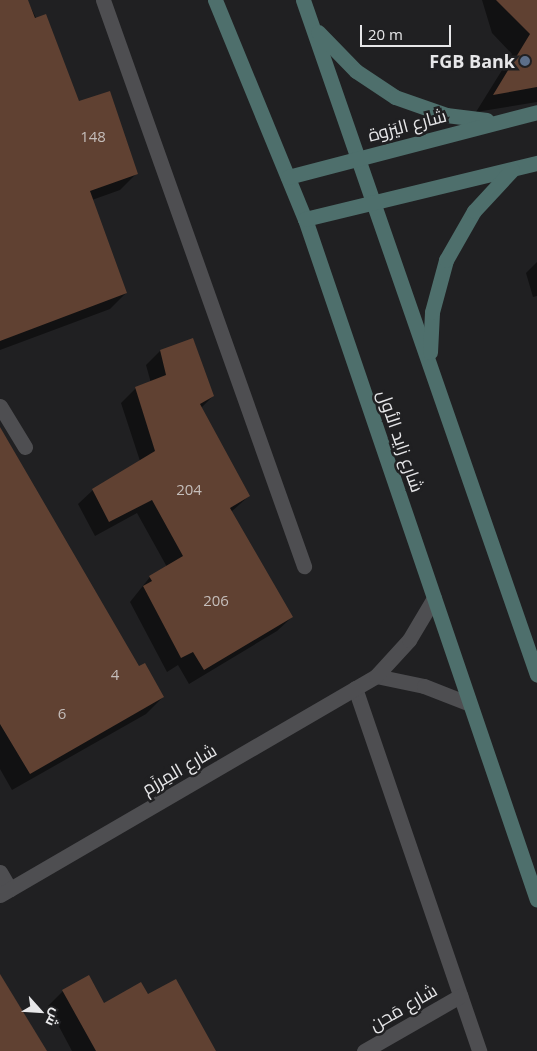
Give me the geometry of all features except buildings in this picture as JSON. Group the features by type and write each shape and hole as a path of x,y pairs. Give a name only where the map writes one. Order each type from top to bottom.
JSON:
{"main road":[{"name":"شارع زايد الأول","path":"214,0 305,219 537,900"},
{"path":"303,0 537,675"},
{"path":"309,19 338,55 395,97 446,115 500,120"},
{"name":"شارع اليَزوة","path":"288,177 500,120 537,112"},
{"path":"305,219 537,163"},
{"path":"430,366 432,312 446,260 474,211 514,168"}],"street":[{"path":"104,0 304,566"},
{"path":"0,406 25,448"},
{"name":"شارع المِرزَم","path":"5,892 376,676 409,640 434,598"},
{"path":"376,676 424,686 470,704"},
{"path":"355,688 478,1051"},
{"path":"0,872 5,892"},
{"name":"شارع مَحن","path":"364,1051 460,996"}],"place":[{"name":"FGB Bank","path":"525,61"}]}
